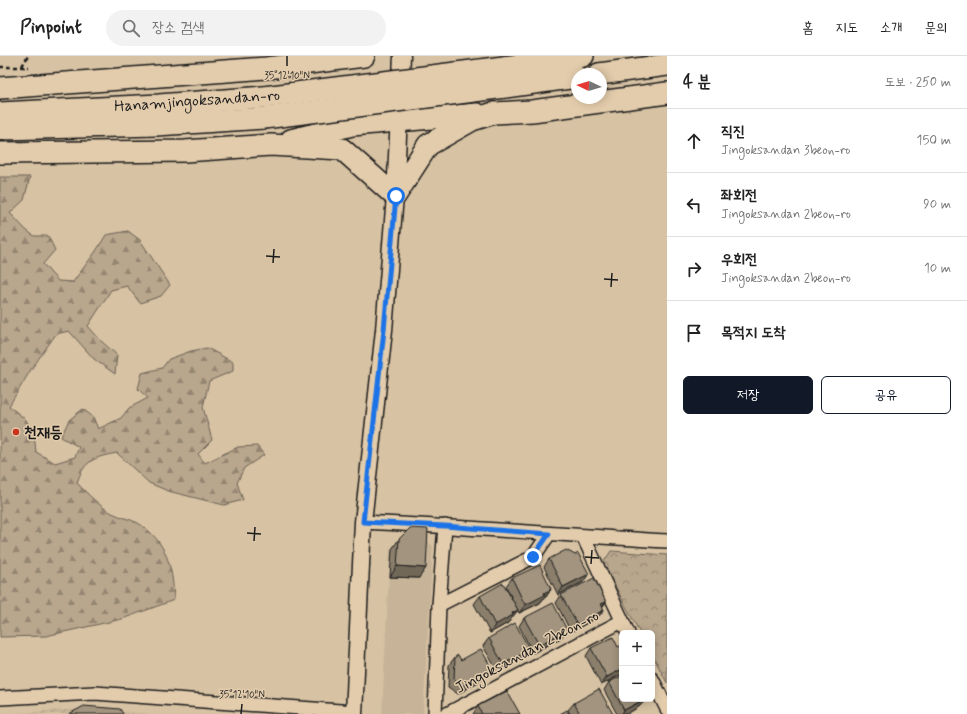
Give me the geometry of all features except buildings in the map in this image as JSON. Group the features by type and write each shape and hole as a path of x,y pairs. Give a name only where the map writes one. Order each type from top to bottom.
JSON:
{"highway":[{"path":"294,64 316,56"},
{"path":"0,88 206,74 364,56"},
{"name":"Hanamjingoksandan-ro","path":"0,129 156,126 264,118 504,77 583,56"},
{"path":"607,73 667,65"},
{"name":"Hanamjingoksandan-ro","path":"0,113 159,105 504,77 571,77"},
{"path":"271,145 352,125 532,111 667,93"},
{"path":"0,153 185,151 271,145 342,149 396,196 428,146 472,120 494,113"}],"street":[{"path":"0,698 96,693 354,713 363,522 384,330 396,196 398,121 402,56"},
{"path":"363,522 667,541"},
{"name":"Jingoksandan 2beon-ro","path":"435,714 445,526"},
{"path":"440,605 533,557 549,534"},
{"name":"Jingoksandan 2beon-ro","path":"583,536 626,630"},
{"name":"Jingoksandan 2beon-ro","path":"447,714 622,621"},
{"path":"655,685 667,710 661,714"}],"path":[{"path":"22,66 28,56"}],"shaded area":[{"path":"402,537 426,539 433,546 423,714 382,714 390,549"},
{"path":"85,709 150,714 15,714 45,711"}],"green space":[{"path":"0,177 30,177 24,200 10,213 26,230 34,236 48,236 55,250 43,264 58,281 73,282 106,235 128,231 140,240 170,285 161,296 140,303 127,286 111,290 88,326 101,341 117,355 115,374 94,359 69,331 56,334 30,371 9,406 26,420 34,434 36,452 55,463 75,457 79,447 61,437 69,420 83,409 93,417 98,429 121,418 129,408 148,398 138,389 142,373 162,368 169,359 191,351 207,348 233,362 233,371 209,381 203,407 212,440 198,454 205,463 238,447 257,446 264,455 244,468 237,483 243,500 224,505 168,491 149,483 117,453 102,456 91,461 83,469 77,483 94,500 107,510 138,523 156,538 162,547 170,566 174,600 122,619 46,636 0,637"},
{"path":"611,551 667,555 667,683 655,660 655,630 638,630 603,563"}],"place":[{"name":"천재등","path":"16,432"}],"route":[{"path":"396,196 384,330 363,522 445,526 549,534 533,557"}]}
